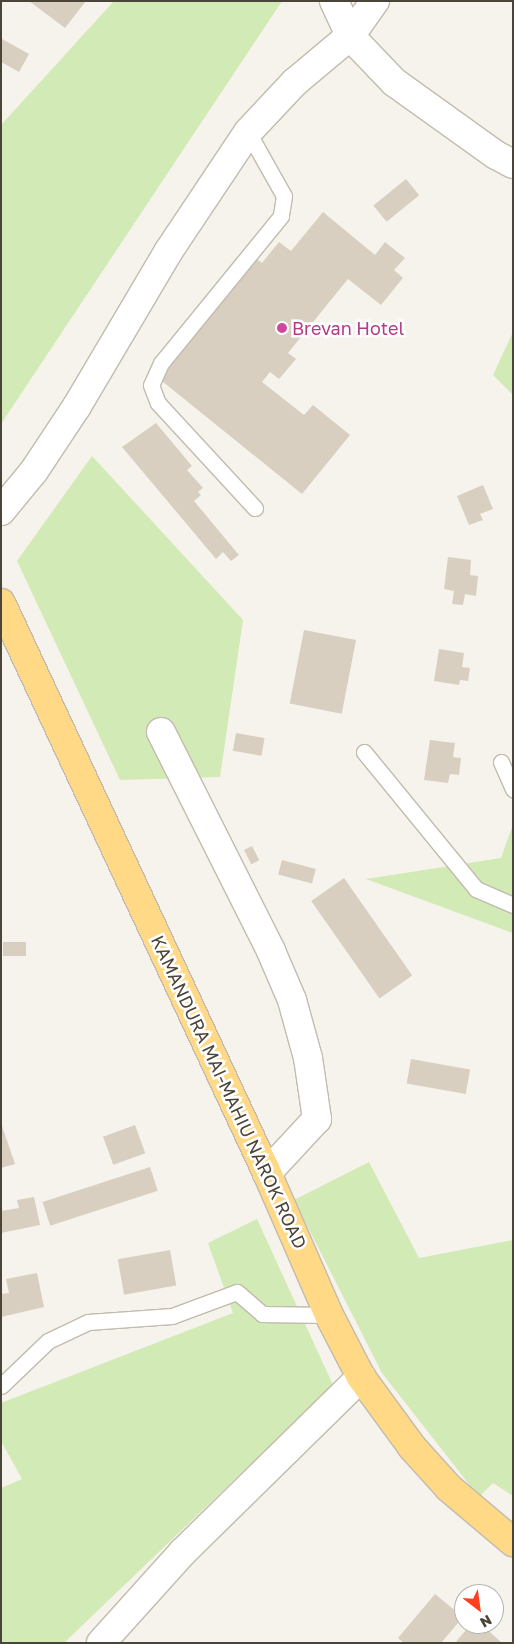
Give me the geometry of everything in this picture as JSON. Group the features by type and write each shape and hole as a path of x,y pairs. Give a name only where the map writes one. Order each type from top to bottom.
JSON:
{"highway":[{"name":"KAMANDURA MAI-MAHIU NAROK ROAD","path":"1,603 267,1173 329,1315 362,1377 412,1447 449,1488 513,1542"}],"street":[{"path":"334,1 350,36 394,82 513,164"},
{"path":"1,511 34,471 77,406 168,252 248,132 295,82 350,36 375,1"},
{"path":"161,732 272,951 292,1000 308,1058 317,1119 267,1173"},
{"path":"101,1643 184,1552 362,1377"}],"lane":[{"path":"248,132 284,196 281,216 161,363 151,385 158,403 255,508"},
{"path":"364,752 476,889 513,905"},
{"path":"501,762 513,789"},
{"path":"1,1386 48,1341 88,1322 172,1316 237,1292 262,1314 329,1315"}],"green space":[{"path":"114,1 282,1 1,424 1,125"},
{"path":"513,332 513,395 493,375"},
{"path":"92,456 243,620 220,777 120,780 17,561"},
{"path":"513,824 513,933 366,879 501,858"},
{"path":"369,1162 419,1258 513,1240 513,1496 493,1483 479,1497 382,1373 294,1200"},
{"path":"257,1219 333,1385 64,1643 1,1643 1,1488 22,1479 1,1441 1,1403 233,1313 208,1243"}],"building":[{"path":"29,1 86,1 65,28"},
{"path":"2,39 29,54 19,72 1,62"},
{"path":"406,179 419,195 387,222 373,205"},
{"name":"Brevan Hotel","path":"323,212 375,255 385,242 405,258 394,270 403,278 381,305 348,279 288,353 296,359 279,379 270,372 262,382 304,415 313,405 350,435 302,494 157,377 254,257 262,263 279,242 291,251"},
{"path":"156,423 192,466 187,470 203,488 198,492 201,495 194,501 239,555 231,561 223,552 216,559 122,447"},
{"path":"483,485 493,509 480,514 483,520 469,525 457,496"},
{"path":"448,557 471,560 470,575 478,576 476,596 465,594 463,605 452,604 454,591 444,589"},
{"path":"304,630 356,640 342,714 290,704"},
{"path":"439,649 464,653 462,667 470,668 468,681 460,680 459,685 434,681"},
{"path":"236,733 265,738 261,756 233,751"},
{"path":"430,740 455,743 453,757 461,758 459,775 450,774 448,783 424,780"},
{"path":"252,846 259,860 251,864 244,850"},
{"path":"282,860 316,869 312,884 278,874"},
{"path":"344,878 412,975 379,998 311,901"},
{"path":"3,942 26,942 26,956 3,956"},
{"path":"411,1059 470,1069 466,1094 407,1084"},
{"path":"1,1123 15,1164 1,1168"},
{"path":"135,1125 145,1153 113,1165 103,1137"},
{"path":"150,1167 158,1191 50,1226 43,1202"},
{"path":"34,1197 40,1225 1,1233 1,1211 19,1208 17,1200"},
{"path":"170,1250 176,1285 124,1295 118,1259"},
{"path":"37,1273 44,1307 1,1317 1,1294 9,1293 6,1279"},
{"path":"435,1594 454,1610 454,1628 441,1643 404,1643 398,1638"},
{"path":"463,1634 492,1634 502,1643 455,1643"}],"place":[{"name":"Brevan Hotel","path":"282,328"}]}
